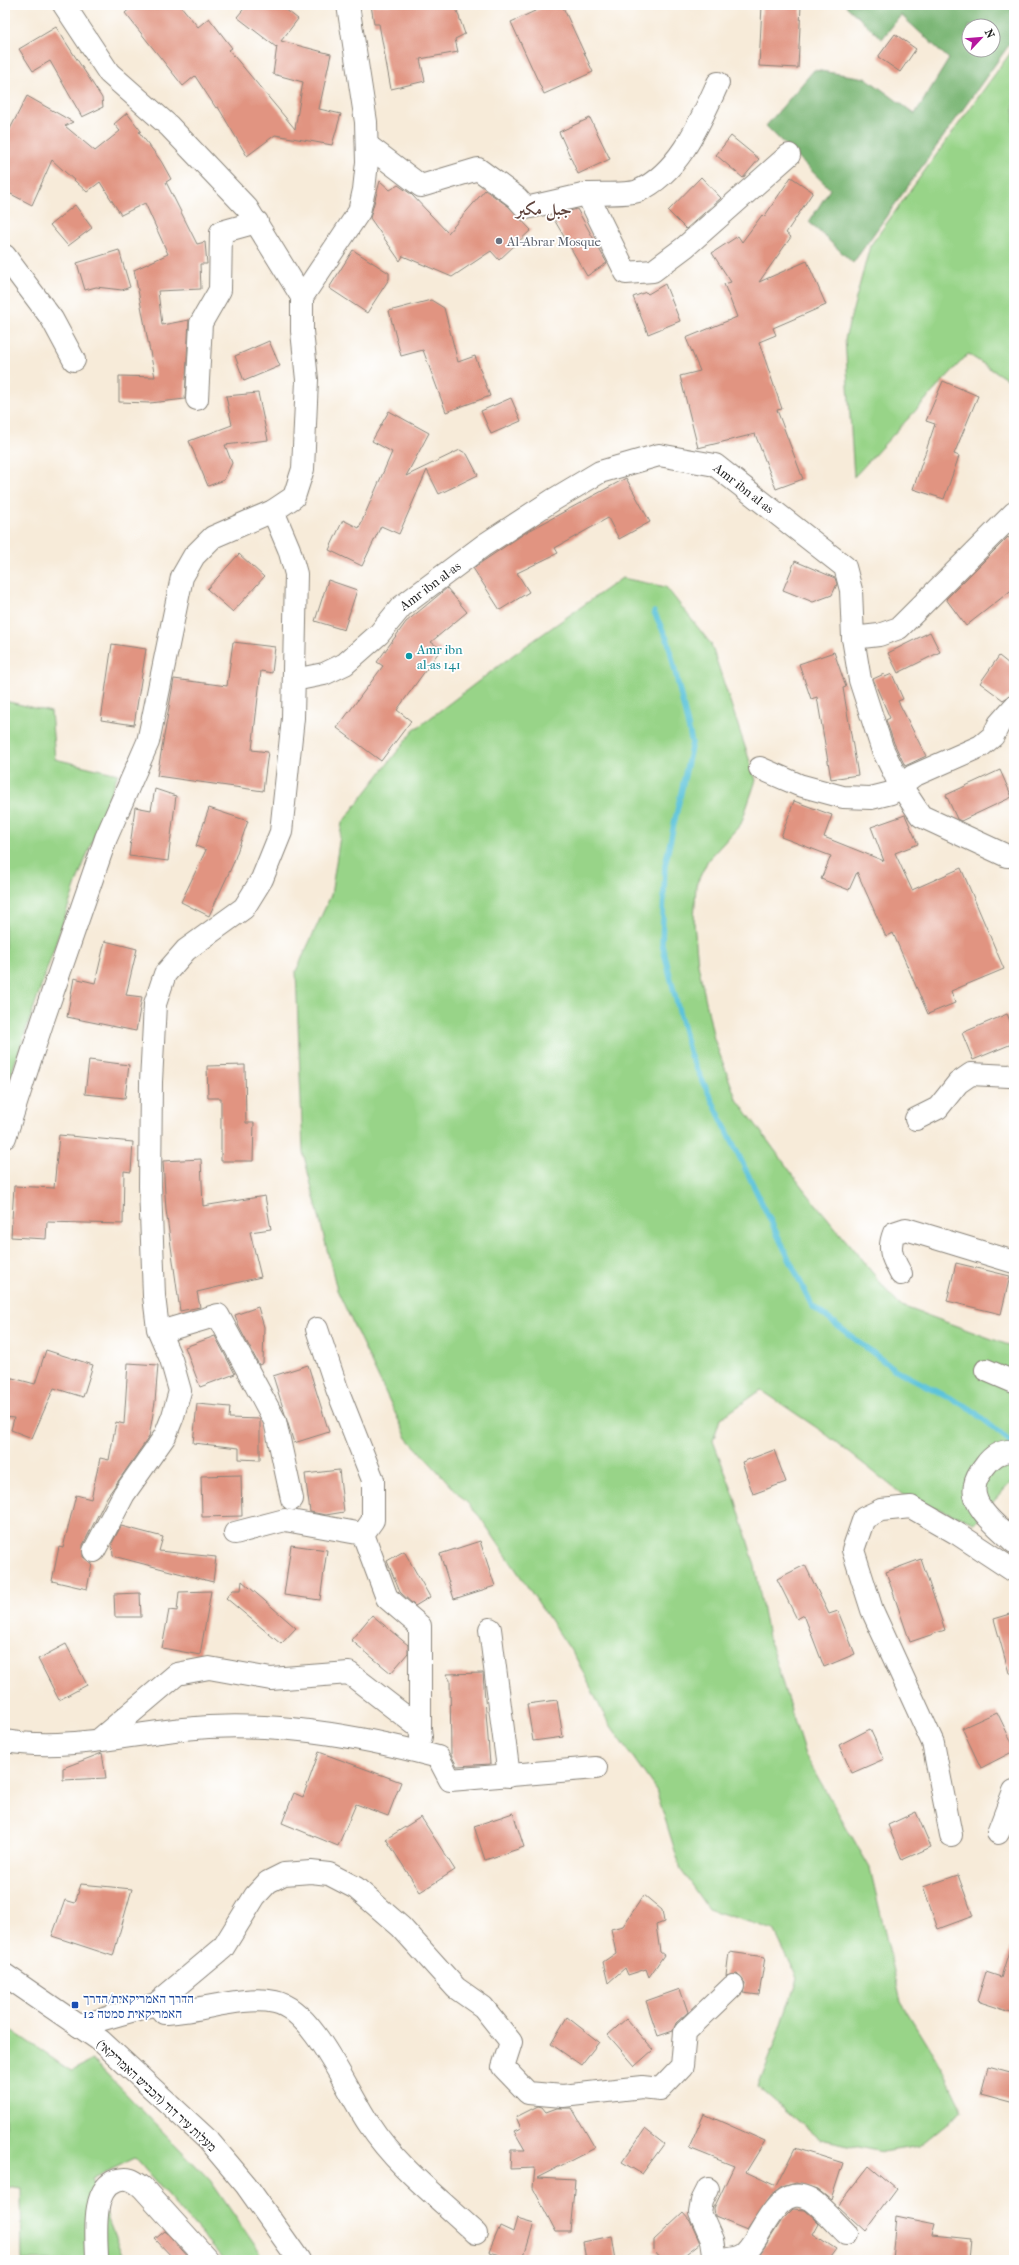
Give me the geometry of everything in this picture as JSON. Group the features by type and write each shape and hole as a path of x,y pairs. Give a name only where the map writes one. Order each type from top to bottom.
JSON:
{"street":[{"path":"5,1137 45,1013 106,838 148,742 182,577 194,556 213,537 273,511 294,497 303,469 307,380 302,331 302,296 247,208 169,126 109,73 64,5"},
{"path":"302,296 359,212 364,190 367,145 366,122 348,5"},
{"path":"367,145 422,186 478,169 516,197 526,208 587,194 637,191 666,174 698,125 718,83"},
{"path":"587,194 626,273 653,271 685,247 789,155"},
{"path":"197,399 202,323 220,290 221,232 257,222"},
{"path":"5,256 52,319 74,360"},
{"name":"Amr ibn al-as","path":"294,680 324,674 345,664 379,634 401,607 484,545 553,500 600,472 659,455 715,465 845,566 851,590 854,638 860,680 882,748 900,786 921,816 1007,856 1014,856"},
{"path":"94,1551 124,1494 165,1436 173,1416 180,1391 171,1359 160,1332 154,1296 150,1186 151,1082 155,1004 165,974 186,950 244,908 262,879 281,832 293,718 296,574 289,549 273,511"},
{"path":"854,638 880,634 899,628 1014,513"},
{"path":"760,768 799,785 843,797 871,798 891,793 913,776 981,746 993,736 998,724 1014,707"},
{"path":"916,1119 938,1108 958,1083 971,1074 1014,1075"},
{"path":"901,1274 893,1260 890,1244 894,1233 906,1229 922,1232 1014,1262"},
{"path":"160,1332 218,1315 275,1421 292,1499"},
{"path":"317,1329 337,1389 372,1480 373,1520 363,1534"},
{"path":"986,1370 1014,1382"},
{"path":"1014,1450 996,1454 987,1463 974,1486 977,1501 987,1516 1014,1542"},
{"path":"950,1835 933,1743 872,1610 853,1550 864,1518 881,1510 911,1507 958,1534 1014,1571"},
{"path":"235,1533 285,1520 363,1534"},
{"path":"363,1534 387,1598 420,1626 420,1728 422,1753"},
{"path":"490,1629 509,1776"},
{"path":"99,1740 177,1674 209,1668 271,1679 349,1674 420,1728"},
{"path":"5,1741 27,1744 99,1740 184,1729 250,1727 324,1732 438,1757 450,1780 596,1768"},
{"path":"998,1833 1014,1791"},
{"path":"79,2026 156,2004 223,1948 255,1896 268,1882 284,1874 311,1872 329,1874 356,1888 401,1927 456,1988 483,2007 511,2042 503,2067 528,2093 563,2096 642,2086 660,2089 682,2066 685,2032 733,1986"},
{"name":"מעלות עיר דוד (הכביש האמריקאי)","path":"5,1975 101,2041 208,2140 246,2185 299,2260"},
{"path":"156,2004 164,2013 183,2012 258,1999 277,2002 297,2014 316,2033 370,2126 401,2163 476,2233"},
{"path":"97,2260 97,2209 104,2190 114,2181 124,2178 133,2180 142,2187 208,2260"},
{"path":"708,2189 702,2201 700,2213 712,2240 716,2260"},
{"path":"720,2260 732,2259 745,2254 765,2222 783,2201 792,2196 810,2199 846,2233"}],"green space":[{"path":"845,5 1014,5 1014,38 1001,56 1001,18 961,18 961,58 1000,58 853,263 809,222 830,189 766,126 814,70 866,78 915,114 949,59 901,15 882,39"},
{"path":"1014,48 1014,384 968,354 854,477 845,339 870,246"},
{"path":"622,578 666,587 711,644 756,780 741,824 708,860 696,885 694,923 698,964 714,1039 736,1098 802,1187 899,1305 1014,1347 1014,1479 974,1523 903,1495 823,1432 761,1390 720,1419 713,1441 734,1495 755,1566 768,1637 805,1755 870,1868 901,2002 943,2070 963,2111 920,2146 882,2152 820,2139 758,2087 778,2036 797,1978 774,1930 708,1909 681,1870 656,1790 606,1719 576,1658 480,1517 407,1438 337,1290 303,1152 296,971 331,895 342,823 413,731 513,655"},
{"path":"5,701 51,712 55,759 118,774 77,881 5,1092"},
{"path":"5,2026 71,2071 93,2060 210,2180 265,2260 224,2260 135,2158 92,2179 124,2260 22,2260 21,2189 5,2187"}],"building":[{"path":"134,5 180,5 198,27 209,18 232,48 229,50 295,129 303,82 273,74 277,46 276,47 237,17 247,5 280,5 298,19 281,41 331,54 319,109 341,114 332,145 275,135 247,156 218,107 216,108 195,76 183,86 125,13"},
{"path":"371,5 455,5 465,34 455,39 458,52 420,59 425,81 391,89 379,24 374,24"},
{"path":"548,5 562,5 593,72 544,94 511,22"},
{"path":"762,5 801,5 798,68 759,66"},
{"path":"56,27 102,98 103,107 82,117 50,61 33,71 19,49"},
{"path":"895,34 916,49 900,72 878,57"},
{"path":"27,96 73,122 65,126 95,151 120,131 114,124 127,113 161,161 171,179 166,182 197,244 205,242 207,264 200,264 201,289 158,291 162,325 189,320 185,399 150,403 119,402 119,376 155,377 134,270 168,254 145,203 121,215 100,182 87,192 52,160 32,205 5,191 5,126 10,129"},
{"path":"590,118 610,159 578,174 559,132"},
{"path":"731,136 759,159 743,178 716,155"},
{"path":"701,177 721,198 686,229 668,211"},
{"path":"791,177 813,192 786,233 791,237 759,282 807,261 826,305 773,328 776,335 759,342 782,409 777,410 803,479 776,489 755,434 698,448 680,376 700,371 686,338 737,317 724,284 731,282 712,253 738,236 742,242 762,215 764,217"},
{"path":"380,181 390,190 398,185 411,194 448,233 485,190 508,206 531,230 499,260 491,251 452,277 403,256 400,261 370,218"},
{"path":"75,205 92,228 68,246 50,225"},
{"path":"577,209 607,263 587,276 552,216"},
{"path":"119,250 130,287 122,290 96,287 85,290 77,263"},
{"path":"353,250 389,273 389,279 367,313 329,288"},
{"path":"665,284 680,321 648,334 633,297 646,292 648,294"},
{"path":"431,300 444,308 458,362 475,356 490,396 446,412 423,350 401,356 389,311"},
{"path":"269,341 280,366 244,381 235,356"},
{"path":"943,381 978,396 954,454 959,456 944,499 913,489 935,424 926,421"},
{"path":"258,393 268,440 225,445 232,463 224,480 208,486 189,441 232,425 226,396"},
{"path":"511,398 521,421 491,434 481,411"},
{"path":"389,411 429,433 406,476 460,450 467,454 478,475 439,494 427,470 399,534 381,526 362,566 329,550 343,520 359,528 392,452 372,441"},
{"path":"626,478 650,522 619,539 608,518 555,548 558,553 517,573 529,592 500,610 473,568 525,533"},
{"path":"1008,537 1014,544 1014,588 966,626 946,599"},
{"path":"239,554 264,577 233,612 207,589"},
{"path":"795,561 835,578 837,584 832,595 813,602 783,590"},
{"path":"328,580 357,590 344,630 315,621"},
{"path":"447,588 467,612 431,642 441,649 397,710 411,721 381,761 337,728 383,666 377,662 406,622"},
{"path":"930,632 940,652 898,673 888,653"},
{"path":"233,642 275,647 272,673 261,671 252,750 268,752 263,791 157,776 174,679 227,686"},
{"path":"112,644 146,649 134,725 101,720"},
{"path":"834,652 846,687 843,688 858,775 831,779 817,697 811,699 799,664"},
{"path":"999,656 1014,668 1014,693 1003,700 980,683"},
{"path":"884,674 885,677 892,674 903,699 898,701 926,756 905,766 894,743 886,720 890,718 873,679"},
{"path":"1000,770 1012,797 961,821 957,819 946,795"},
{"path":"155,789 176,796 168,861 129,856 135,807 151,810"},
{"path":"794,801 832,815 824,837 884,861 871,827 905,815 918,844 895,853 912,890 961,868 1004,969 951,991 955,1003 928,1014 893,933 886,937 857,872 849,890 821,879 831,856 781,837"},
{"path":"209,808 248,821 233,864 209,916 181,902 206,850 196,846"},
{"path":"105,941 137,949 126,995 142,997 136,1031 67,1017 74,978 95,983"},
{"path":"1007,1014 1014,1030 1014,1043 973,1060 962,1033"},
{"path":"89,1060 129,1065 125,1098 85,1094"},
{"path":"245,1065 246,1123 254,1123 253,1161 221,1161 221,1098 208,1098 207,1066"},
{"path":"59,1135 133,1142 131,1172 124,1171 123,1224 47,1222 46,1239 11,1237 14,1186 54,1188"},
{"path":"201,1159 203,1206 265,1196 271,1229 250,1232 261,1277 197,1292 200,1307 180,1311 166,1210 163,1161"},
{"path":"956,1263 1010,1276 1001,1314 947,1301"},
{"path":"258,1307 264,1327 263,1363 259,1365 239,1327 235,1315"},
{"path":"215,1336 235,1374 200,1387 185,1347"},
{"path":"46,1350 93,1365 83,1397 54,1388 32,1438 11,1430 14,1418 5,1417 5,1376 35,1384"},
{"path":"128,1363 158,1365 155,1402 149,1437 107,1497 83,1545 83,1557 92,1563 87,1589 52,1581 59,1547 63,1548 76,1495 91,1499 100,1458 109,1460 116,1422 124,1424"},
{"path":"308,1365 329,1432 294,1443 273,1376"},
{"path":"197,1404 230,1407 229,1418 260,1419 260,1460 239,1459 239,1448 193,1443"},
{"path":"774,1450 786,1482 753,1494 742,1462"},
{"path":"339,1470 344,1512 326,1515 310,1512 305,1474"},
{"path":"241,1475 242,1516 202,1517 201,1476"},
{"path":"121,1526 163,1537 159,1551 216,1557 213,1582 113,1556 112,1543"},
{"path":"480,1541 495,1586 454,1599 440,1554"},
{"path":"291,1545 327,1550 320,1600 284,1595"},
{"path":"404,1551 430,1597 415,1606 400,1592 387,1561"},
{"path":"921,1559 945,1630 910,1642 886,1572"},
{"path":"805,1565 829,1614 838,1611 855,1654 824,1667 804,1615 797,1619 777,1579"},
{"path":"242,1581 296,1628 281,1644 226,1598 233,1590 241,1590"},
{"path":"211,1591 200,1655 162,1648 169,1610 177,1611 179,1592"},
{"path":"140,1593 141,1617 115,1617 114,1594"},
{"path":"1014,1613 1014,1673 1009,1673 994,1619"},
{"path":"372,1615 408,1645 408,1653 391,1673 351,1640"},
{"path":"66,1644 87,1685 59,1700 38,1659"},
{"path":"483,1673 490,1764 457,1766 451,1755 450,1680 446,1674"},
{"path":"557,1700 563,1737 533,1741 527,1704"},
{"path":"997,1712 1014,1747 1014,1751 981,1768 962,1728"},
{"path":"870,1729 884,1759 852,1773 839,1745"},
{"path":"319,1752 401,1782 388,1816 356,1804 338,1846 282,1823 294,1793 303,1797"},
{"path":"102,1753 106,1778 63,1780 63,1768"},
{"path":"916,1812 931,1847 902,1860 888,1825"},
{"path":"513,1813 524,1847 485,1860 474,1826"},
{"path":"421,1817 455,1870 420,1892 386,1839"},
{"path":"958,1875 973,1916 938,1929 923,1887"},
{"path":"81,1884 132,1889 113,1956 52,1936 65,1900 75,1903"},
{"path":"644,1895 662,1910 664,1922 656,1925 660,1952 664,1955 649,1977 646,1969 628,1975 625,1968 608,1983 603,1962 616,1953 611,1929 623,1926"},
{"path":"1010,1948 1014,1948 1014,2013 977,2001 986,1972 1001,1977"},
{"path":"729,1952 765,1957 759,1995 743,1993 745,1983 737,1974 726,1976"},
{"path":"680,1989 688,2012 676,2023 673,2031 658,2036 646,2001"},
{"path":"567,2017 599,2042 581,2065 551,2044"},
{"path":"626,2019 653,2050 635,2066 608,2035"},
{"path":"988,2067 1014,2074 1014,2103 981,2094"},
{"path":"538,2106 542,2107 546,2112 557,2108 572,2108 595,2148 537,2178 575,2180 570,2232 556,2232 533,2188 535,2168 510,2169 511,2150 525,2150 514,2131 521,2128 516,2117"},
{"path":"704,2114 765,2141 746,2172 776,2186 795,2148 843,2163 831,2200 817,2189 796,2183 782,2187 770,2196 747,2230 715,2217 714,2208 734,2166 689,2148"},
{"path":"645,2129 664,2144 642,2174 622,2162"},
{"path":"869,2166 896,2189 865,2231 838,2206"},
{"path":"793,2209 805,2210 815,2219 819,2223 813,2234 836,2249 828,2260 756,2260 782,2220"},
{"path":"683,2213 690,2221 700,2243 678,2260 662,2260 654,2251 654,2240"},
{"path":"896,2216 935,2224 932,2235 971,2239 969,2260 892,2260"},
{"path":"517,2218 534,2223 523,2260 498,2260 499,2255 489,2252 500,2226 513,2232"},
{"path":"165,2231 191,2260 175,2260 155,2239"},
{"path":"612,2236 616,2260 586,2260 583,2242"}],"waterway":[{"path":"654,612 668,641 692,743 665,865 662,944 690,1055 812,1306 894,1369 971,1409 1013,1444"}],"place":[{"name":"Al-Abrar Mosque","path":"499,241"},
{"name":"Amr ibn al-as 141","path":"409,656"},
{"name":"הדרך האמריקאית/הדרך האמריקאית סמטה 12","path":"75,2005"}],"district":[{"name":"جبل مكبر","path":"544,209"}]}
